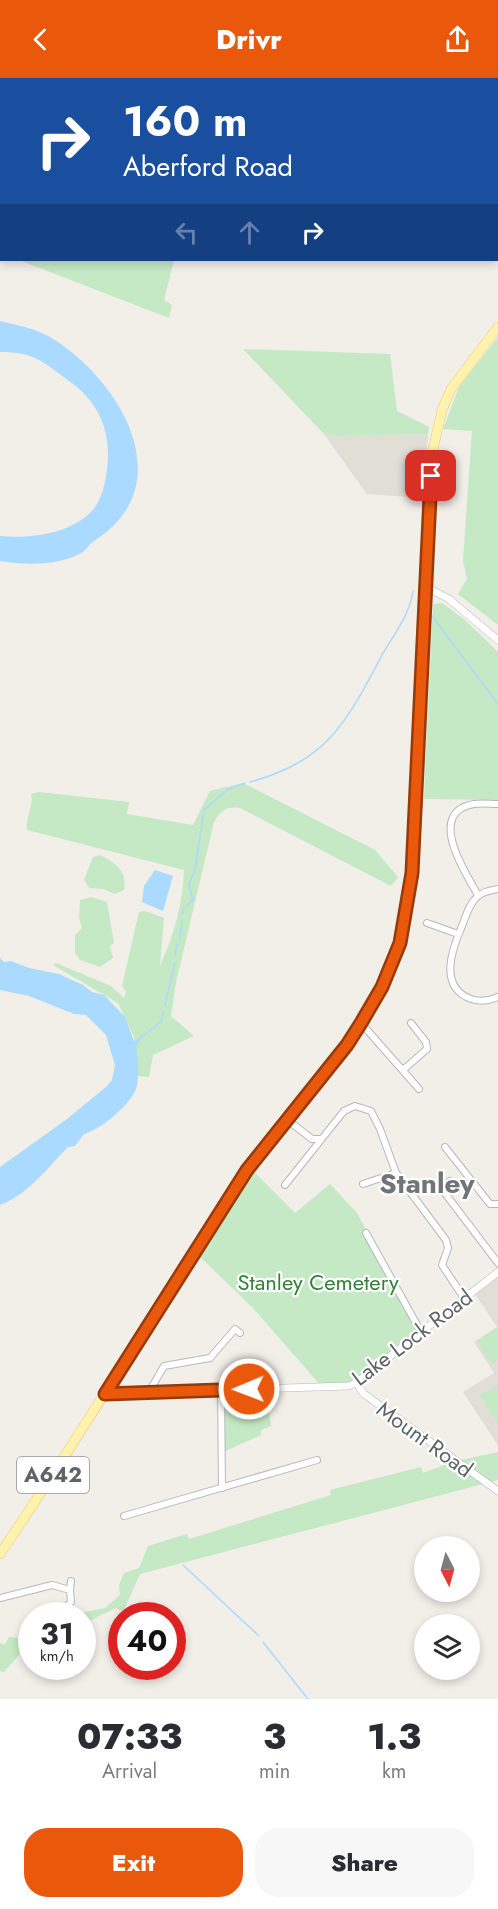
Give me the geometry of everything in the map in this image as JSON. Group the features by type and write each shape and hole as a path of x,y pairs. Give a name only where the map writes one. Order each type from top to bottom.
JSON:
{"main road":[{"name":"A642","path":"0,1554 105,1394 241,1179 286,1119 347,1045 392,965 400,943 410,895 420,750 424,586 432,454 442,410 455,381 498,327"}],"street":[{"path":"424,586 449,598 498,640"},
{"path":"478,895 454,849 450,832 456,815 464,808 474,804 498,804"},
{"path":"498,889 478,895 458,934 449,967 455,987 465,996 474,1000 498,997"},
{"path":"427,923 458,934"},
{"path":"361,1023 419,1089"},
{"path":"403,1070 427,1049 426,1042 411,1023"},
{"path":"285,1185 348,1108 355,1106 366,1109 376,1118 396,1173 446,1240 448,1248 442,1265 464,1298"},
{"path":"286,1119 312,1139 321,1139"},
{"path":"445,1147 490,1204 498,1204"},
{"path":"362,1185 396,1173"},
{"path":"450,1181 441,1188 498,1263"},
{"path":"366,1233 421,1332"},
{"name":"Lake Lock Road","path":"105,1394 221,1389 332,1388 356,1383 498,1272"},
{"path":"149,1392 164,1366 210,1358 235,1329 240,1333"},
{"name":"Mount Road","path":"356,1383 364,1394 498,1491"},
{"path":"221,1389 222,1488"},
{"path":"124,1515 317,1460"},
{"path":"71,1602 72,1581"},
{"path":"0,1598 52,1585 70,1590"}],"shaded area":[{"path":"323,433 337,436 428,434 423,498 367,494"},
{"path":"498,1277 498,1445 463,1392 494,1373 474,1342 497,1327 475,1294"}],"green space":[{"path":"22,261 174,261 164,300 172,305 169,318"},
{"path":"498,337 498,625 458,594 467,579 463,561 472,431 443,429 459,387"},
{"path":"243,349 390,354 397,411 429,427 428,434 337,436 323,433"},
{"path":"442,603 465,620 498,652 498,800 424,799 433,604"},
{"path":"243,783 375,850 398,877 391,886 240,808 227,808 214,822 176,982 171,1016 194,1036 153,1055 149,1077 138,1076 134,1037 118,1003 53,965 56,963 111,986 124,998 126,992 122,986 139,912 145,911 164,918 160,966 177,919 184,870 27,830 31,794 39,792 129,802 127,814 193,825 210,791"},
{"path":"100,855 119,868 124,878 124,890 115,894 103,889 89,888 84,880 93,857"},
{"path":"92,897 107,902 114,943 110,946 113,958 100,967 80,960 75,953 75,935 82,928 79,918 80,900"},
{"name":"Stanley Cemetery","path":"249,1167 295,1213 330,1184 357,1213 421,1332 356,1383 323,1388 253,1308 195,1252"},
{"path":"498,1327 498,1360 492,1364 477,1341"},
{"path":"498,1385 498,1424 480,1395"},
{"path":"227,1395 266,1395 271,1426 261,1430 261,1435 223,1452 224,1397"},
{"path":"498,1452 498,1480 490,1482 461,1460"},
{"path":"455,1461 487,1483 140,1574 127,1602 112,1602 120,1595 119,1585 124,1573 139,1568 148,1546 187,1534 189,1539 331,1495 330,1490 421,1467 423,1473"},
{"path":"108,1605 108,1612 96,1618 96,1610"},
{"path":"9,1637 18,1638 18,1656 4,1672 0,1671 0,1643 5,1644"}],"water":[{"path":"0,321 43,333 74,354 98,377 117,404 131,432 138,462 135,491 121,518 83,552 62,560 30,564 0,561 0,536 35,536 60,530 71,526 90,513 103,491 108,462 103,422 90,400 45,363 22,354 0,352"},
{"path":"155,870 173,876 163,911 142,902 144,886"},
{"path":"0,958 4,962 11,961 29,968 59,974 83,985 92,992 104,995 125,1017 134,1041 139,1038 140,1041 136,1046 138,1068 136,1089 127,1103 106,1122 84,1134 75,1146 68,1147 29,1187 0,1205 0,1167 67,1119 106,1087 112,1080 115,1065 106,1035 86,1015 74,1014 29,996 0,990"}],"waterway":[{"path":"250,782 298,763 316,751 331,736 357,701 400,626 413,591"},
{"path":"432,616 498,704"},
{"path":"186,906 193,900 189,884 195,870 204,810 227,790 245,783"},
{"path":"182,914 184,908"},
{"path":"180,938 182,921"},
{"path":"175,955 177,944"},
{"path":"165,1005 175,963"},
{"path":"139,1039 161,1022 163,1012"},
{"path":"183,1565 259,1636"},
{"path":"263,1642 308,1699"}],"district":[{"name":"Stanley","path":"427,1183"}],"route":[{"path":"249,1389 105,1394 247,1170 347,1045 382,987 400,943 412,873 420,750 424,586 431,476"}]}
